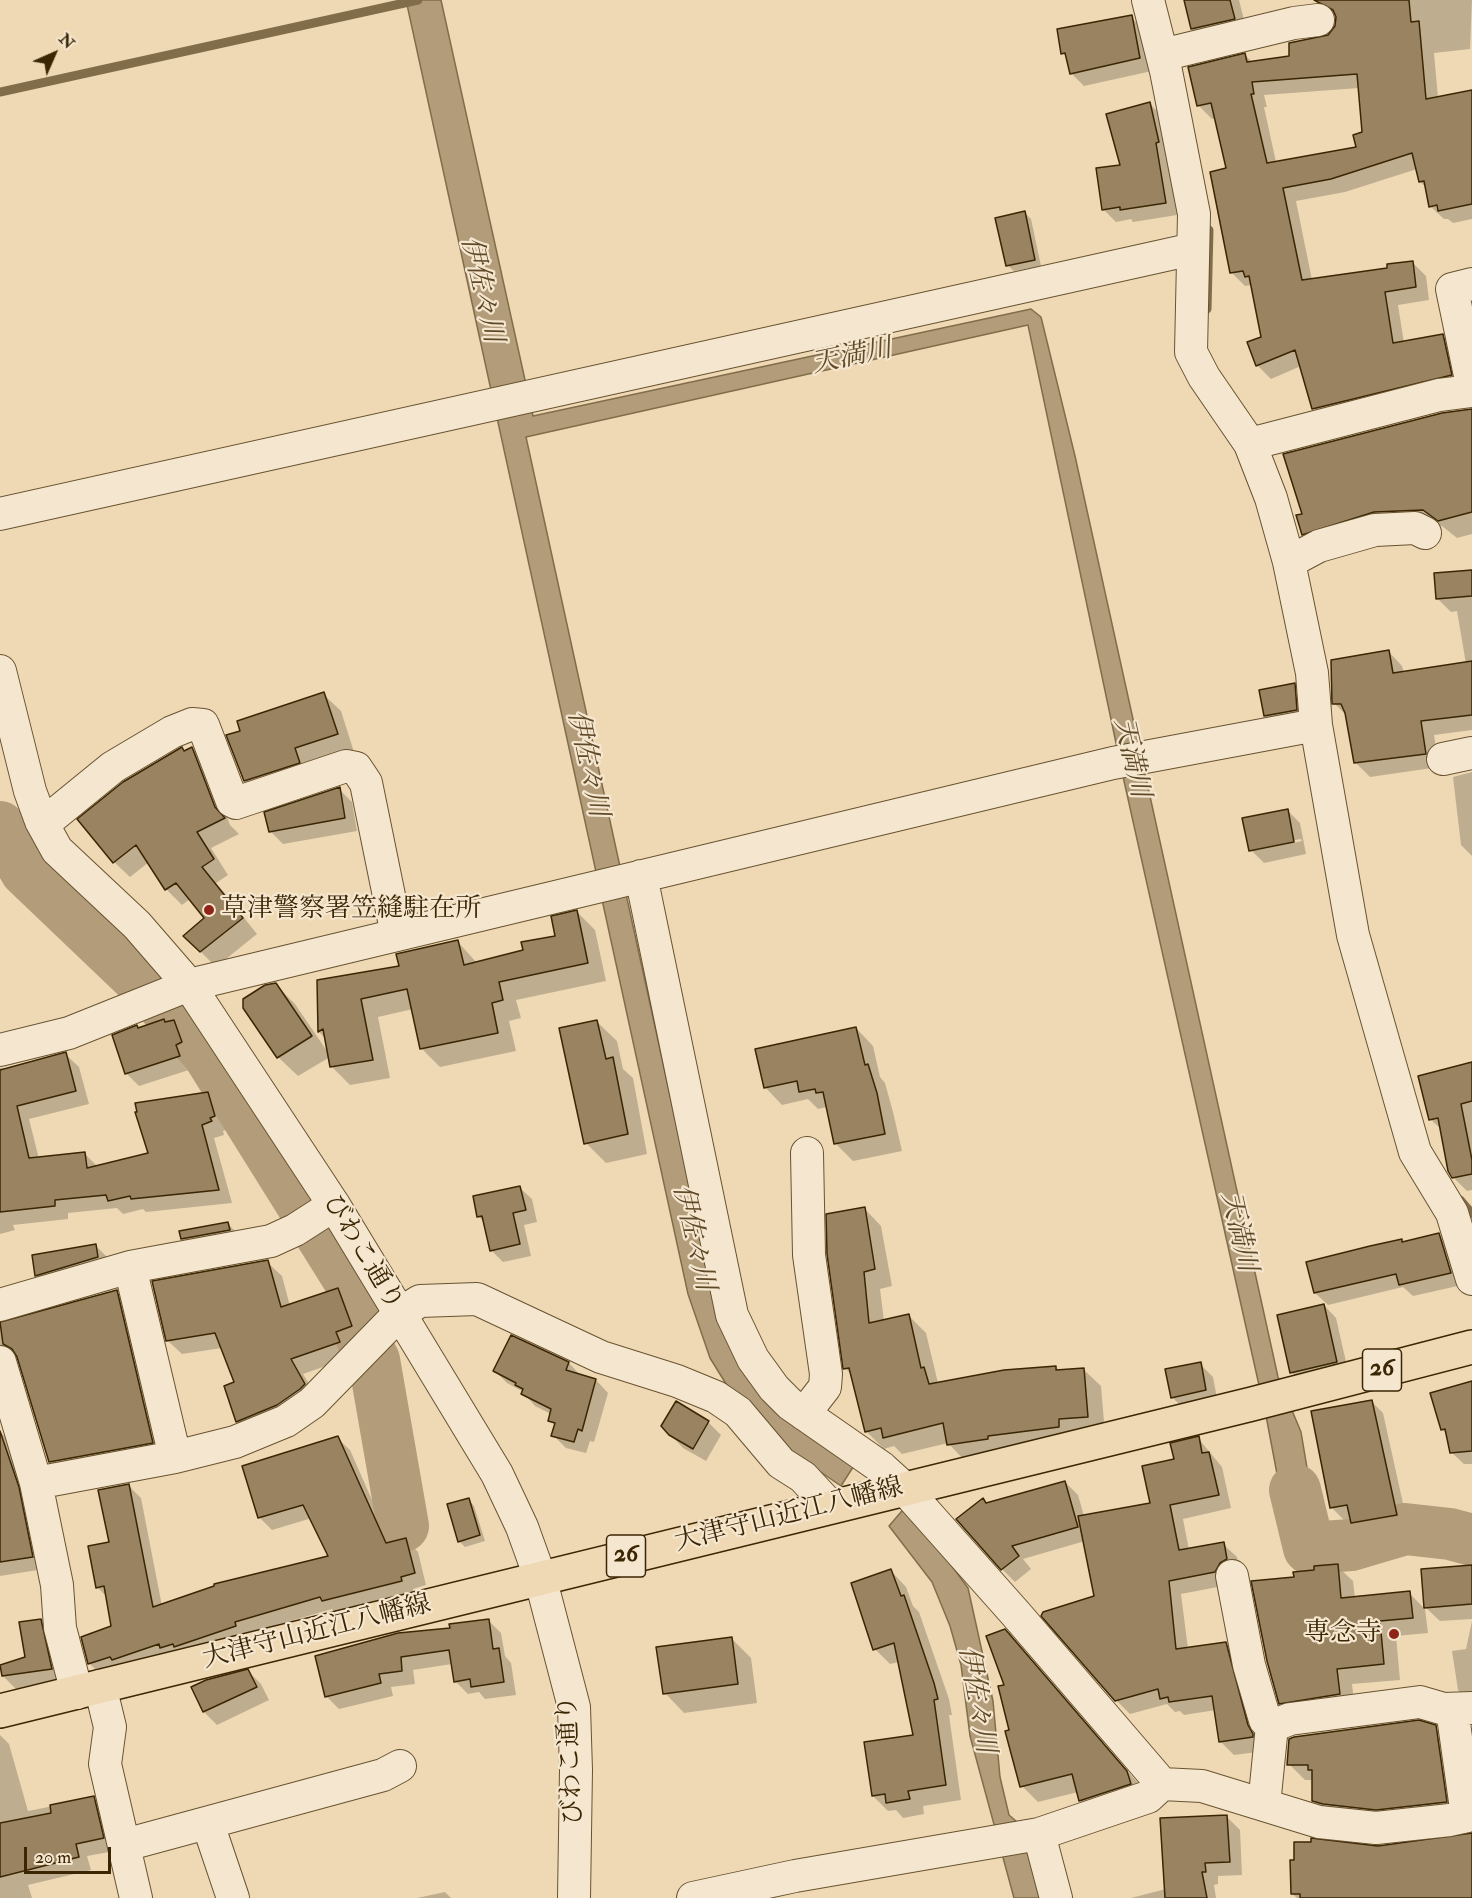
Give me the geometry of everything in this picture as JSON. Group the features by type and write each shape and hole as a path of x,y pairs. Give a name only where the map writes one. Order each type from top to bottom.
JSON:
{"main road":[{"name":"大津守山近江八幡線","path":"0,1711 1252,1404 1472,1347"}],"street":[{"path":"1148,0 1162,55 1194,214 1191,352 1204,377 1250,444 1271,498 1289,562 1311,673 1316,725 1353,935 1415,1152 1452,1214 1472,1279"},
{"path":"1162,55 1294,23 1318,20"},
{"path":"0,514 1193,249"},
{"path":"1472,284 1452,288 1472,385"},
{"path":"1250,444 1439,395 1472,390"},
{"path":"1289,562 1319,546 1375,530 1415,528 1425,533"},
{"name":"びわこ通り","path":"0,671 30,791 43,824 57,850 137,925 189,985 334,1205 497,1474 522,1527 540,1577 574,1707 576,1770 574,1898"},
{"path":"43,824 113,767 172,732 192,724 203,725 232,801 236,803 346,766 356,768 366,783 396,935"},
{"path":"0,1050 69,1033 189,985 1113,763 1316,725"},
{"path":"638,877 732,1315 753,1359 793,1409 882,1468 904,1488 1162,1784"},
{"path":"760,1435 825,1387 826,1374 809,1255 807,1153"},
{"path":"0,1305 130,1267 271,1240 295,1230 334,1205"},
{"path":"130,1267 175,1457"},
{"path":"36,1483 175,1457 235,1442 286,1421 312,1403 399,1314 420,1300 477,1299 601,1357 677,1381 716,1397 738,1412 760,1435 781,1463 803,1477 830,1506"},
{"path":"0,1362 36,1483 57,1585 60,1628 110,1727 105,1764 136,1898"},
{"path":"1232,1576 1249,1665 1265,1720 1272,1726"},
{"path":"693,1898 795,1876 1035,1835 1148,1797 1162,1784 1202,1785 1319,1822 1376,1828 1469,1815 1462,1708 1420,1702 1290,1719 1272,1726"},
{"path":"1264,1805 1272,1726"},
{"path":"125,1845 383,1776 399,1766"},
{"path":"208,1824 233,1898"},
{"path":"1035,1835 1056,1898"}],"water":[{"name":"伊佐々川","path":"406,0 441,0 533,416 1031,309 1041,317 1075,456 1278,1377 1301,1432 1323,1563 1295,1569 1267,1421 1124,781 1028,325 526,437 710,1278 726,1328 855,1464 841,1486 790,1451 736,1400 710,1358 688,1294"},
{"name":"伊佐々川","path":"907,1505 968,1588 993,1701 1000,1777 1009,1815 1023,1827 1043,1898 1014,1898 970,1736 961,1665 950,1626 932,1582 889,1526"}],"building":[{"path":"1184,0 1230,0 1235,19 1191,29"},
{"path":"1314,0 1409,0 1411,22 1419,21 1426,99 1472,90 1472,204 1438,211 1437,205 1429,207 1424,181 1419,182 1412,153 1331,179 1283,188 1302,280 1387,268 1387,264 1413,261 1416,287 1385,292 1393,343 1443,334 1452,375 1312,409 1295,350 1256,366 1247,342 1261,337 1249,276 1245,277 1243,271 1230,273 1210,172 1226,168 1211,103 1197,106 1188,67 1245,53 1247,62 1289,56 1289,43 1328,35 1335,26 1336,17 1333,10","holes":["1357,74 1362,132 1353,135 1356,147 1267,163 1251,94 1254,94 1252,82"]},
{"path":"1132,15 1140,58 1070,74 1065,53 1061,54 1057,29"},
{"path":"1150,102 1159,142 1156,143 1166,203 1120,210 1120,207 1102,210 1096,168 1120,165 1106,114"},
{"path":"1025,211 1035,260 1006,266 995,218"},
{"path":"1472,409 1472,512 1438,521 1423,510 1374,512 1302,535 1296,515 1302,514 1283,454 1442,413"},
{"path":"1472,570 1472,596 1436,599 1434,573"},
{"path":"1389,650 1393,673 1472,661 1472,715 1421,721 1426,754 1354,763 1345,713 1341,704 1332,704 1331,660"},
{"path":"1295,683 1297,710 1264,716 1259,690"},
{"path":"324,692 338,734 295,748 300,763 244,781 226,735 240,731 237,721"},
{"path":"182,747 184,751 192,747 215,807 225,818 197,832 214,859 202,867 243,918 200,952 183,936 204,918 176,883 165,890 136,845 113,863 77,819 123,782"},
{"path":"340,787 345,818 269,832 264,812"},
{"path":"1288,809 1294,842 1249,851 1242,818"},
{"path":"577,910 588,963 499,982 503,1000 492,1003 498,1033 420,1049 407,989 361,999 373,1060 330,1067 323,1029 318,1032 317,980 399,966 396,954 458,940 464,965 523,950 521,942 555,936 551,916"},
{"path":"276,983 312,1036 277,1058 243,1008 243,999 265,985"},
{"path":"164,1019 165,1022 174,1020 182,1042 176,1045 180,1056 125,1074 112,1035 137,1025 138,1028"},
{"path":"597,1020 606,1059 613,1057 628,1134 584,1144 559,1028"},
{"path":"856,1027 865,1065 868,1064 877,1093 885,1134 834,1144 823,1092 816,1093 815,1089 799,1092 797,1081 764,1088 755,1049"},
{"path":"66,1052 76,1091 17,1106 29,1158 85,1152 87,1168 148,1153 135,1112 137,1112 135,1103 208,1092 215,1116 210,1118 212,1121 202,1125 219,1190 131,1199 130,1196 108,1201 106,1195 55,1200 55,1206 0,1212 0,1070"},
{"path":"1472,1062 1472,1101 1461,1104 1472,1160 1472,1174 1452,1178 1448,1171 1438,1118 1429,1120 1418,1076"},
{"path":"520,1186 526,1210 513,1213 520,1244 490,1251 482,1216 477,1217 473,1196"},
{"path":"865,1207 875,1269 864,1272 869,1323 909,1314 921,1368 924,1367 929,1384 1004,1370 1056,1366 1056,1370 1084,1368 1088,1417 1059,1419 1059,1427 988,1436 988,1439 947,1445 943,1423 883,1438 881,1428 865,1432 849,1368 843,1369 827,1254 826,1214"},
{"path":"228,1222 230,1230 181,1239 179,1231"},
{"path":"1439,1233 1451,1273 1399,1285 1396,1274 1314,1293 1306,1262 1402,1239 1402,1242"},
{"path":"96,1244 98,1257 35,1276 32,1255"},
{"path":"268,1260 281,1307 338,1288 352,1326 336,1332 340,1342 291,1359 305,1384 300,1389 277,1405 236,1422 224,1386 234,1382 215,1333 166,1341 152,1281"},
{"path":"117,1290 153,1443 49,1462 17,1357 12,1349 3,1344 0,1322"},
{"path":"1324,1304 1337,1362 1290,1373 1277,1315"},
{"path":"511,1335 569,1362 566,1370 596,1379 582,1431 578,1429 574,1442 551,1436 555,1423 548,1421 551,1409 521,1394 523,1389 515,1385 516,1383 493,1371"},
{"path":"1201,1362 1206,1390 1171,1398 1165,1369"},
{"path":"1472,1381 1472,1451 1450,1453 1445,1429 1441,1430 1430,1393"},
{"path":"1372,1400 1397,1515 1351,1523 1347,1505 1330,1508 1311,1411"},
{"path":"676,1401 709,1421 693,1449 669,1435 661,1426"},
{"path":"0,1431 19,1487 33,1557 0,1562"},
{"path":"338,1436 386,1543 406,1538 415,1573 401,1577 402,1581 322,1601 320,1597 235,1622 236,1626 174,1647 173,1644 160,1648 159,1644 112,1660 110,1657 88,1664 81,1637 111,1626 104,1586 96,1588 88,1546 109,1542 98,1490 129,1484 153,1607 214,1586 214,1584 328,1556 303,1505 258,1518 242,1466"},
{"path":"1199,1436 1202,1453 1209,1452 1219,1495 1170,1505 1179,1550 1224,1542 1227,1559 1220,1563 1215,1572 1169,1581 1176,1649 1226,1642 1253,1737 1219,1742 1212,1696 1169,1702 1168,1697 1160,1699 1158,1689 1115,1701 1041,1616 1043,1612 1094,1596 1078,1516 1150,1503 1142,1466 1174,1459 1170,1443"},
{"path":"1065,1481 1078,1527 1012,1546 1019,1556 1001,1570 956,1519 983,1498 986,1503"},
{"path":"469,1498 480,1535 458,1542 447,1504"},
{"path":"1338,1564 1341,1598 1410,1591 1413,1618 1380,1621 1384,1664 1337,1669 1340,1694 1279,1704 1267,1661 1251,1581 1294,1577 1293,1572 1314,1570 1314,1566"},
{"path":"1472,1565 1472,1604 1424,1608 1421,1569"},
{"path":"891,1569 901,1596 904,1595 934,1683 938,1699 934,1700 946,1785 908,1791 910,1799 886,1803 885,1794 872,1796 864,1742 913,1735 894,1643 873,1650 851,1583"},
{"path":"41,1619 52,1669 2,1676 0,1665 25,1657 19,1622"},
{"path":"489,1619 493,1649 499,1648 504,1682 471,1687 470,1679 454,1682 449,1650 401,1657 402,1671 379,1674 381,1683 325,1697 315,1656 398,1633 450,1628 449,1624"},
{"path":"1005,1629 1127,1771 1131,1784 1079,1801 1072,1774 1020,1787 1005,1731 1009,1730 998,1686 1004,1685 986,1636"},
{"path":"732,1637 738,1684 663,1694 656,1647"},
{"path":"248,1669 257,1687 203,1712 191,1687 206,1680"},
{"path":"1419,1720 1436,1725 1447,1802 1376,1810 1323,1804 1312,1801 1312,1770 1308,1770 1308,1765 1287,1765 1289,1739 1294,1737"},
{"path":"94,1796 104,1838 76,1844 79,1857 0,1877 0,1823 51,1813 50,1805"},
{"path":"1227,1815 1230,1862 1205,1863 1206,1872 1202,1872 1207,1898 1165,1898 1160,1818"},
{"path":"1472,1833 1472,1898 1300,1898 1300,1894 1291,1894 1290,1860 1294,1860 1294,1842 1311,1842 1311,1838 1378,1846"}],"waterway":[{"path":"0,92 418,0"},
{"path":"1207,309 1209,230"},
{"path":"0,827 26,871 137,977 207,1052 353,1286 361,1337 374,1360 403,1526"},
{"path":"1460,1200 1472,1214"},
{"name":"天満川","path":"1295,1490 1309,1548 1351,1545 1405,1529 1450,1534 1472,1540"}],"place":[{"name":"草津警察署笠縫駐在所","path":"209,910"},
{"name":"専念寺","path":"1394,1634"}]}
